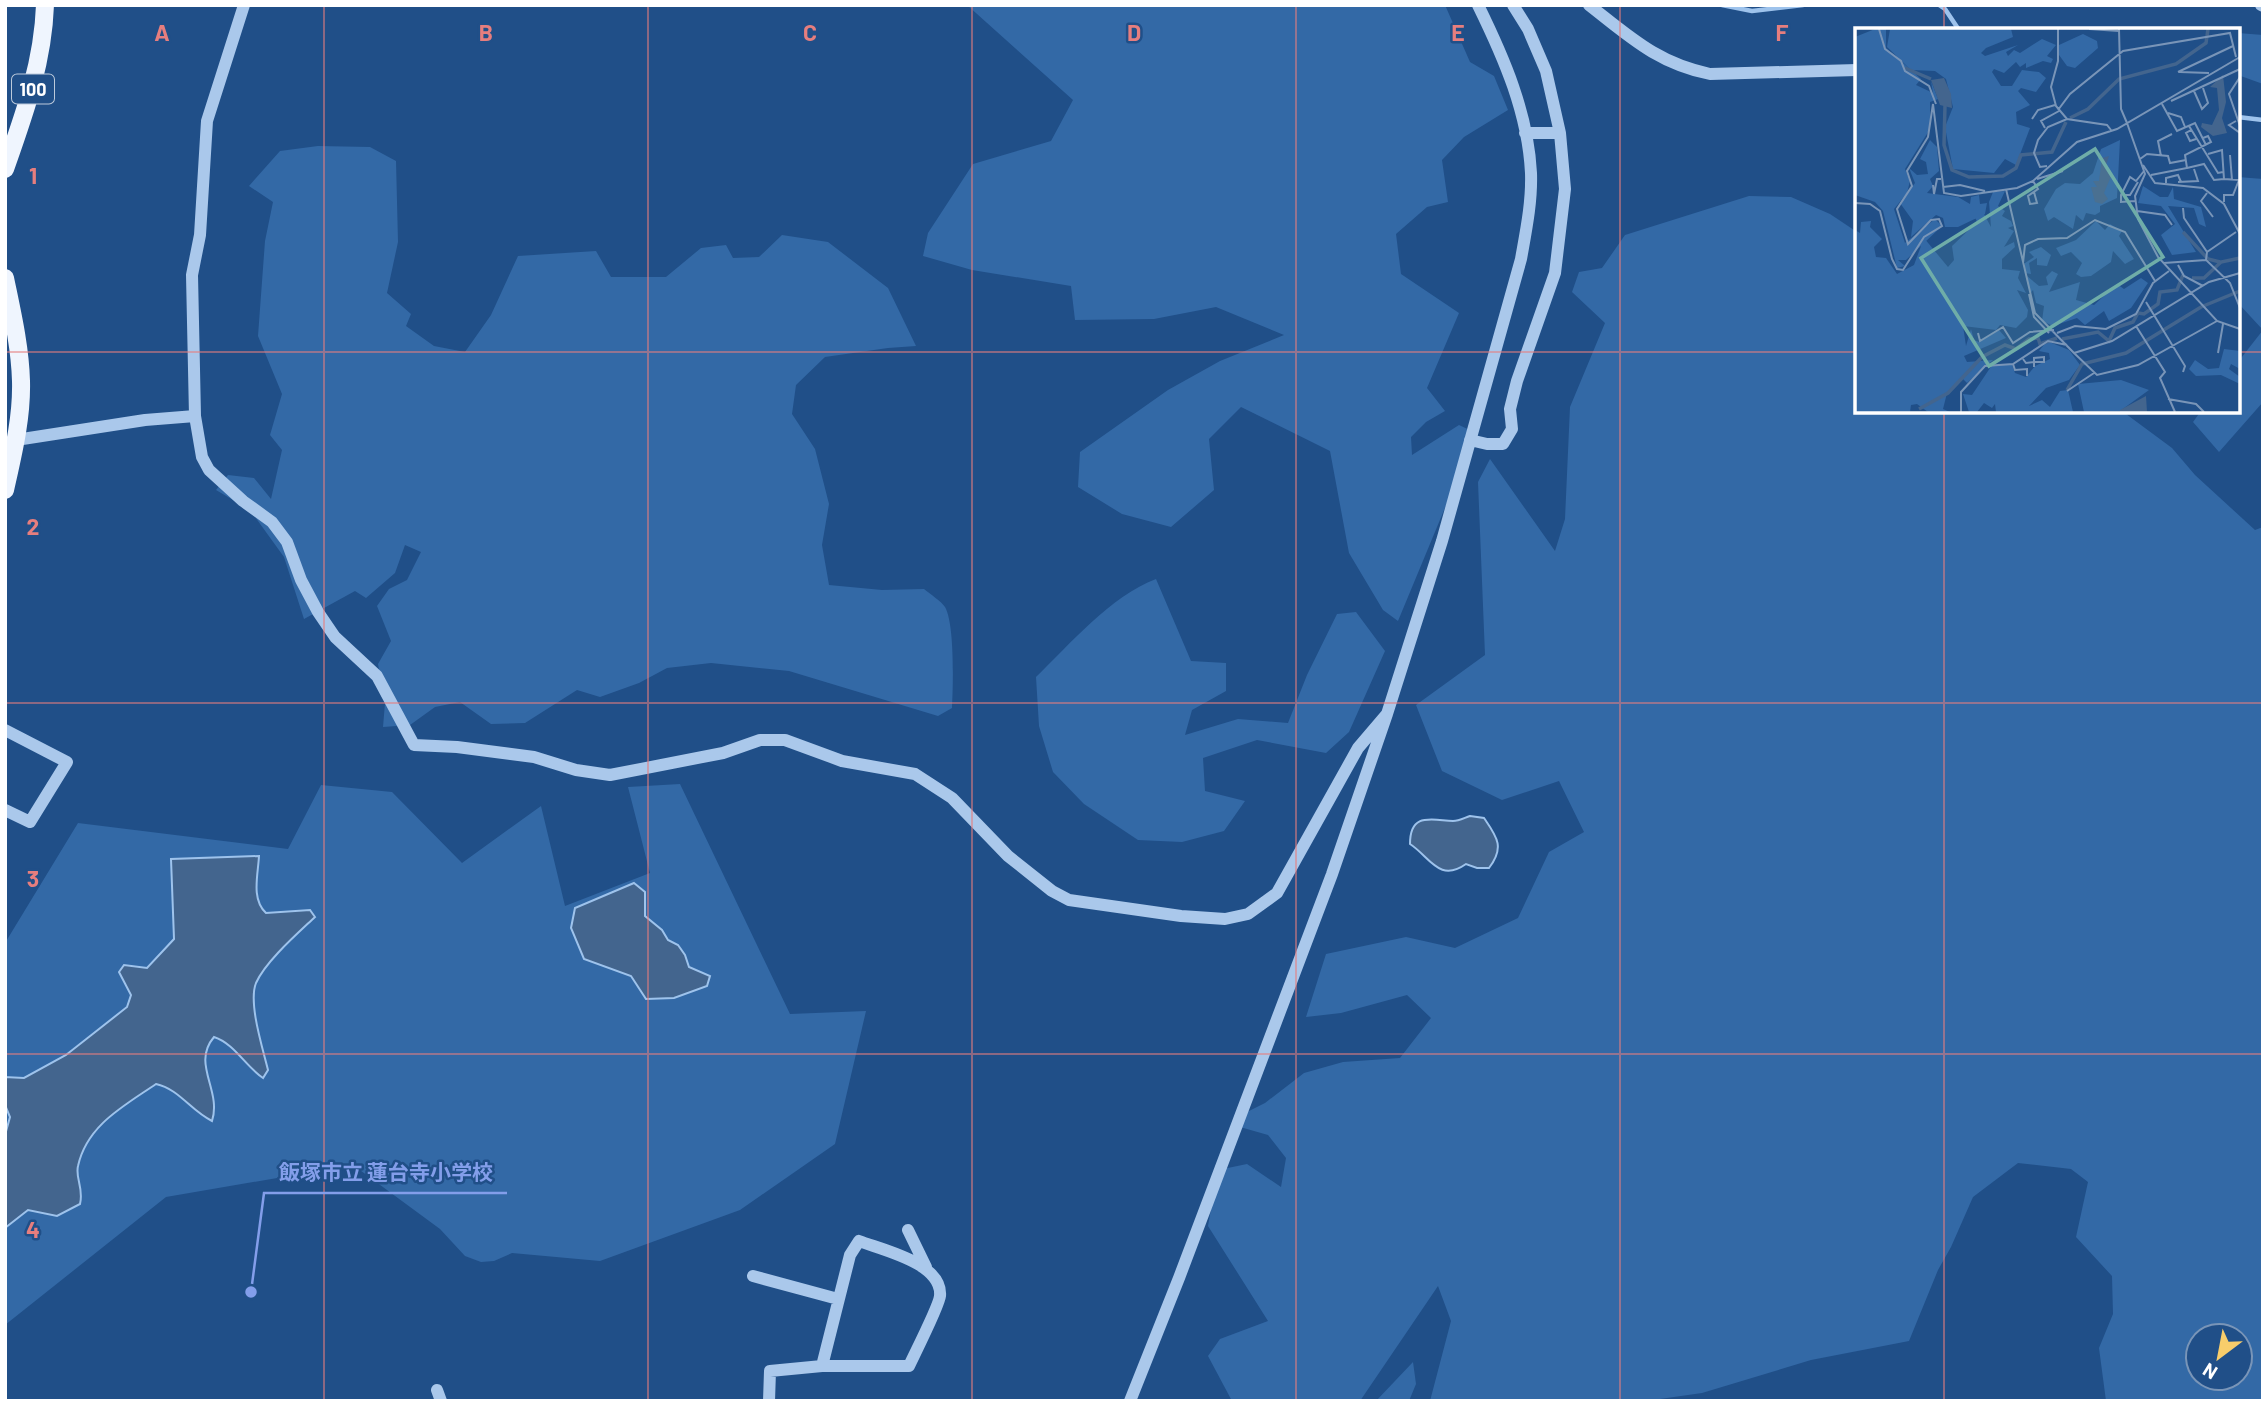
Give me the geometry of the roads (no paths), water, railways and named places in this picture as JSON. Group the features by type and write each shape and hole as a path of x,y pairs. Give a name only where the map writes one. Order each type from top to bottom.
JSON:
{"main road":[{"name":"100","path":"5,169 34,83 41,51 45,5"},
{"path":"5,278 17,337 21,383 16,440 5,489"}],"street":[{"path":"244,5 207,121 200,236 192,275 195,416 202,457 209,470 243,501 272,522 286,542 318,612 335,637 377,676 414,745 457,747 534,757 576,770 610,775 723,753 761,740 785,740 842,761 915,774 952,798 1008,856 1052,891 1069,900 1181,916 1225,919 1248,914 1277,893 1358,748 1387,714"},
{"path":"1130,1401 1332,874 1387,714 1441,541 1521,259 1531,174 1525,133 1503,56 1478,5"},
{"path":"1470,440 1503,444 1511,429 1510,409 1517,380 1555,273 1565,189 1560,133 1546,71 1528,29 1513,5"},
{"path":"1589,5 1656,56 1687,69 1710,74 1855,70"},
{"path":"1525,133 1560,133"},
{"path":"16,440 195,416"},
{"path":"5,730 67,762 30,822 5,810"},
{"path":"908,1230 929,1272"},
{"path":"769,1401 770,1371 822,1366 909,1366 940,1296 936,1279 919,1263 859,1241 849,1255 822,1366"},
{"path":"753,1276 838,1299"}],"waterway":[{"path":"1722,5 1752,11 1803,5"},
{"path":"1939,5 1945,9 1958,28"},
{"path":"2240,117 2263,120"}],"place":[{"name":"飯塚市立 蓮台寺小学校","path":"251,1292"}]}
